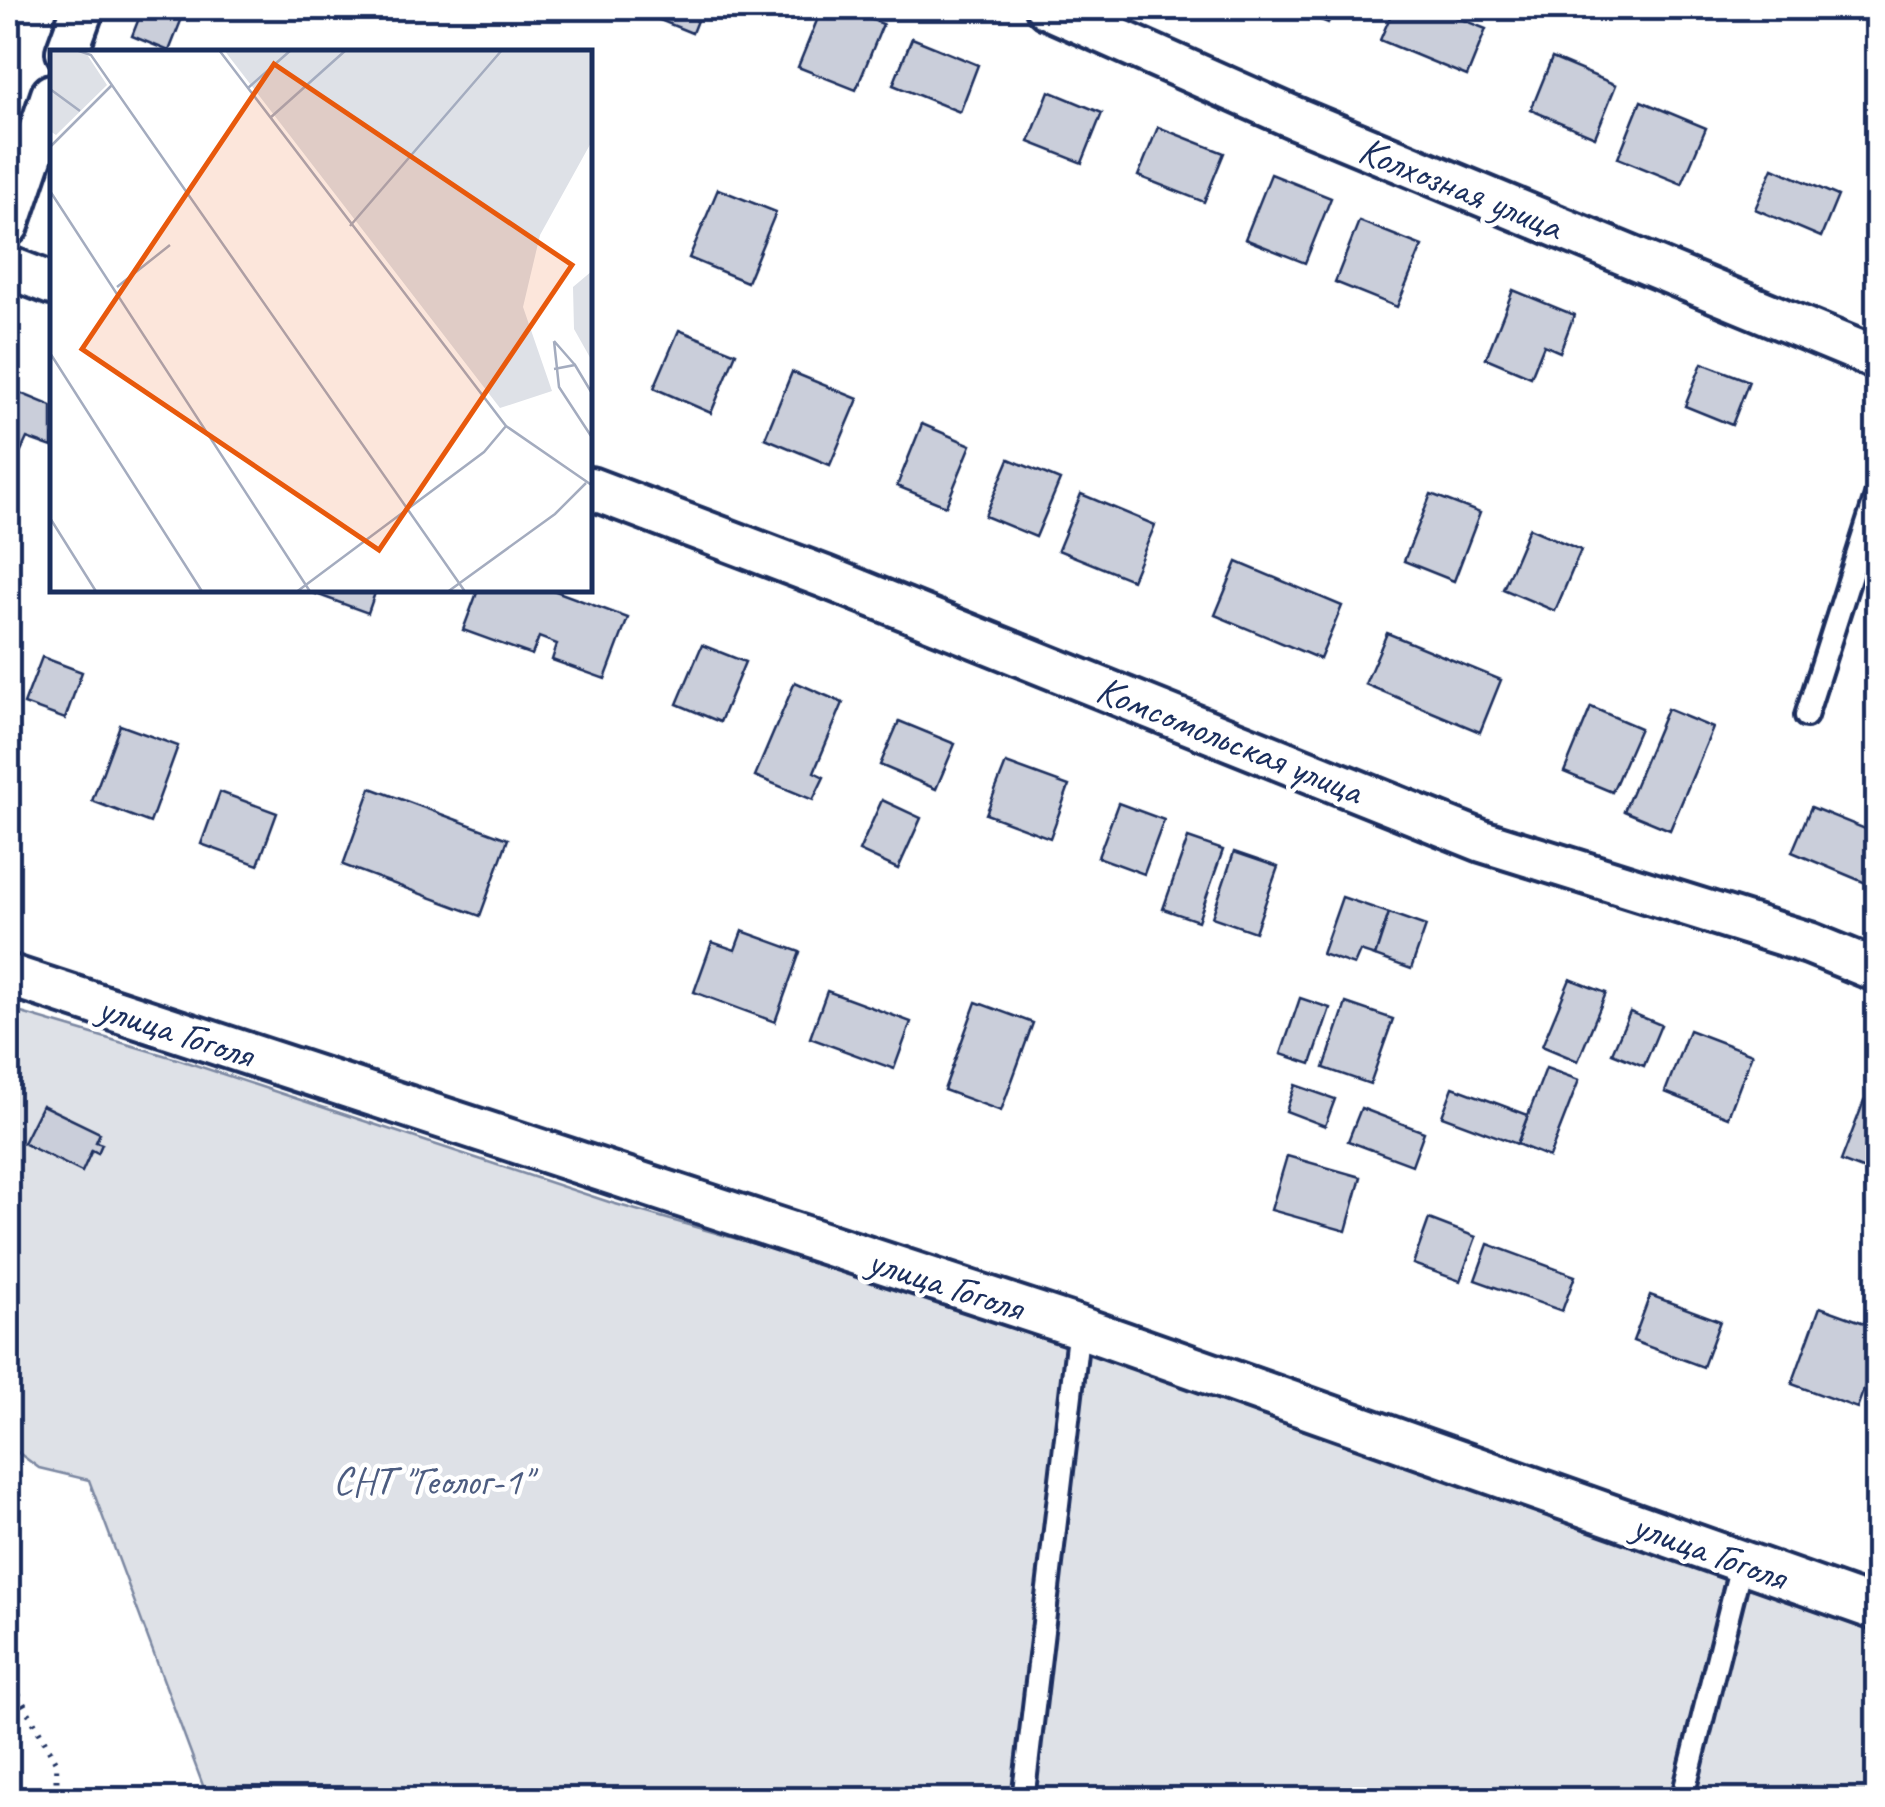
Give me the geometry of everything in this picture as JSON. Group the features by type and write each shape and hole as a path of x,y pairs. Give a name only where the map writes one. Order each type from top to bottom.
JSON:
{"street":[{"path":"68,50 83,8"},
{"name":"Колхозная улица","path":"1047,8 1294,118 1878,359"},
{"path":"8,225 50,101"},
{"path":"8,267 50,283"},
{"name":"Комсомольская улица","path":"592,489 825,577 1482,840 1809,943 1878,971"},
{"name":"улица Гоголя","path":"8,975 1080,1327 1878,1610"}],"lane":[{"path":"1806,716 1878,490"},
{"path":"1023,1800 1080,1327"},
{"path":"1682,1800 1742,1561"}],"path":[{"path":"8,1676 56,1762 58,1800"}],"green space":[{"name":"СНТ \"Геолог-1\"","path":"8,1009 177,1059 612,1203 1099,1343 1877,1628 1877,1799 208,1799 89,1480 39,1468 8,1445"}],"building":[{"path":"143,8 186,8 169,50 132,36"},
{"path":"653,8 702,8 692,33 650,16"},
{"path":"822,8 841,8 883,24 856,90 798,67"},
{"path":"1290,8 1335,8 1328,23"},
{"path":"1394,8 1433,8 1486,29 1467,76 1380,40"},
{"path":"912,38 978,65 960,112 893,85"},
{"path":"1552,58 1616,85 1595,137 1531,110"},
{"path":"1049,91 1102,113 1082,163 1029,142"},
{"path":"1641,101 1706,128 1682,184 1618,158"},
{"path":"1158,127 1224,153 1204,202 1138,176"},
{"path":"1773,168 1838,196 1821,237 1755,209"},
{"path":"1271,174 1331,198 1305,263 1245,239"},
{"path":"718,189 776,212 747,282 689,258"},
{"path":"1359,221 1422,246 1397,307 1335,282"},
{"path":"1513,290 1574,315 1560,352 1544,345 1531,377 1486,358"},
{"path":"679,330 736,353 711,413 654,388"},
{"path":"1702,363 1749,381 1732,425 1685,406"},
{"path":"792,372 858,399 830,465 765,438"},
{"path":"8,388 50,405 50,446 27,438 21,451 8,446"},
{"path":"922,424 971,445 946,506 897,486"},
{"path":"1009,459 1060,480 1036,537 985,516"},
{"path":"1081,494 1155,525 1132,580 1058,550"},
{"path":"1431,494 1480,513 1454,581 1404,561"},
{"path":"1529,528 1581,550 1555,611 1503,589"},
{"path":"1237,562 1342,606 1320,659 1215,615"},
{"path":"310,592 375,592 368,613"},
{"path":"477,592 558,592 628,618 605,679 552,660 557,644 539,637 532,655 463,630"},
{"path":"1387,633 1501,680 1480,732 1365,684"},
{"path":"702,645 745,662 720,722 677,704"},
{"path":"42,657 82,672 65,719 24,704"},
{"path":"795,682 843,703 814,772 824,777 813,800 755,776"},
{"path":"1591,707 1640,728 1612,792 1564,772"},
{"path":"1667,709 1713,728 1670,830 1624,811"},
{"path":"899,721 955,744 936,789 880,765"},
{"path":"120,725 178,746 150,823 92,801"},
{"path":"1006,763 1069,786 1050,838 986,814"},
{"path":"371,788 508,839 480,916 343,865"},
{"path":"220,792 277,813 258,865 201,844"},
{"path":"882,800 921,818 898,869 859,851"},
{"path":"1118,803 1164,820 1144,874 1098,857"},
{"path":"1811,807 1878,834 1878,888 1792,852"},
{"path":"1188,838 1223,850 1198,921 1163,909"},
{"path":"1234,852 1278,867 1255,932 1212,917"},
{"path":"1342,897 1389,913 1375,956 1360,951 1354,965 1322,954"},
{"path":"1389,913 1426,926 1411,969 1375,956"},
{"path":"742,931 800,952 775,1022 694,992 712,942 735,950"},
{"path":"1570,979 1606,993 1578,1061 1542,1046"},
{"path":"827,991 911,1022 894,1069 810,1038"},
{"path":"1300,998 1330,1008 1311,1064 1281,1054"},
{"path":"976,1002 1033,1023 1001,1111 944,1090"},
{"path":"1346,1003 1393,1019 1370,1084 1324,1068"},
{"path":"1630,1012 1661,1025 1644,1066 1612,1053"},
{"path":"1689,1030 1752,1054 1728,1117 1665,1092"},
{"path":"1546,1068 1579,1080 1549,1157 1517,1144"},
{"path":"1295,1085 1335,1099 1325,1126 1286,1111"},
{"path":"1453,1087 1528,1115 1517,1144 1442,1116"},
{"path":"1864,1101 1878,1106 1878,1175 1841,1161"},
{"path":"42,1105 100,1133 96,1142 102,1144 98,1153 92,1150 82,1172 23,1143"},
{"path":"1361,1108 1424,1132 1412,1165 1348,1141"},
{"path":"1287,1156 1361,1177 1346,1231 1271,1210"},
{"path":"1429,1219 1476,1237 1460,1281 1413,1264"},
{"path":"1488,1244 1575,1276 1562,1311 1475,1280"},
{"path":"1650,1295 1720,1321 1703,1367 1633,1341"},
{"path":"1820,1307 1878,1328 1878,1351 1857,1408 1792,1384"}]}
